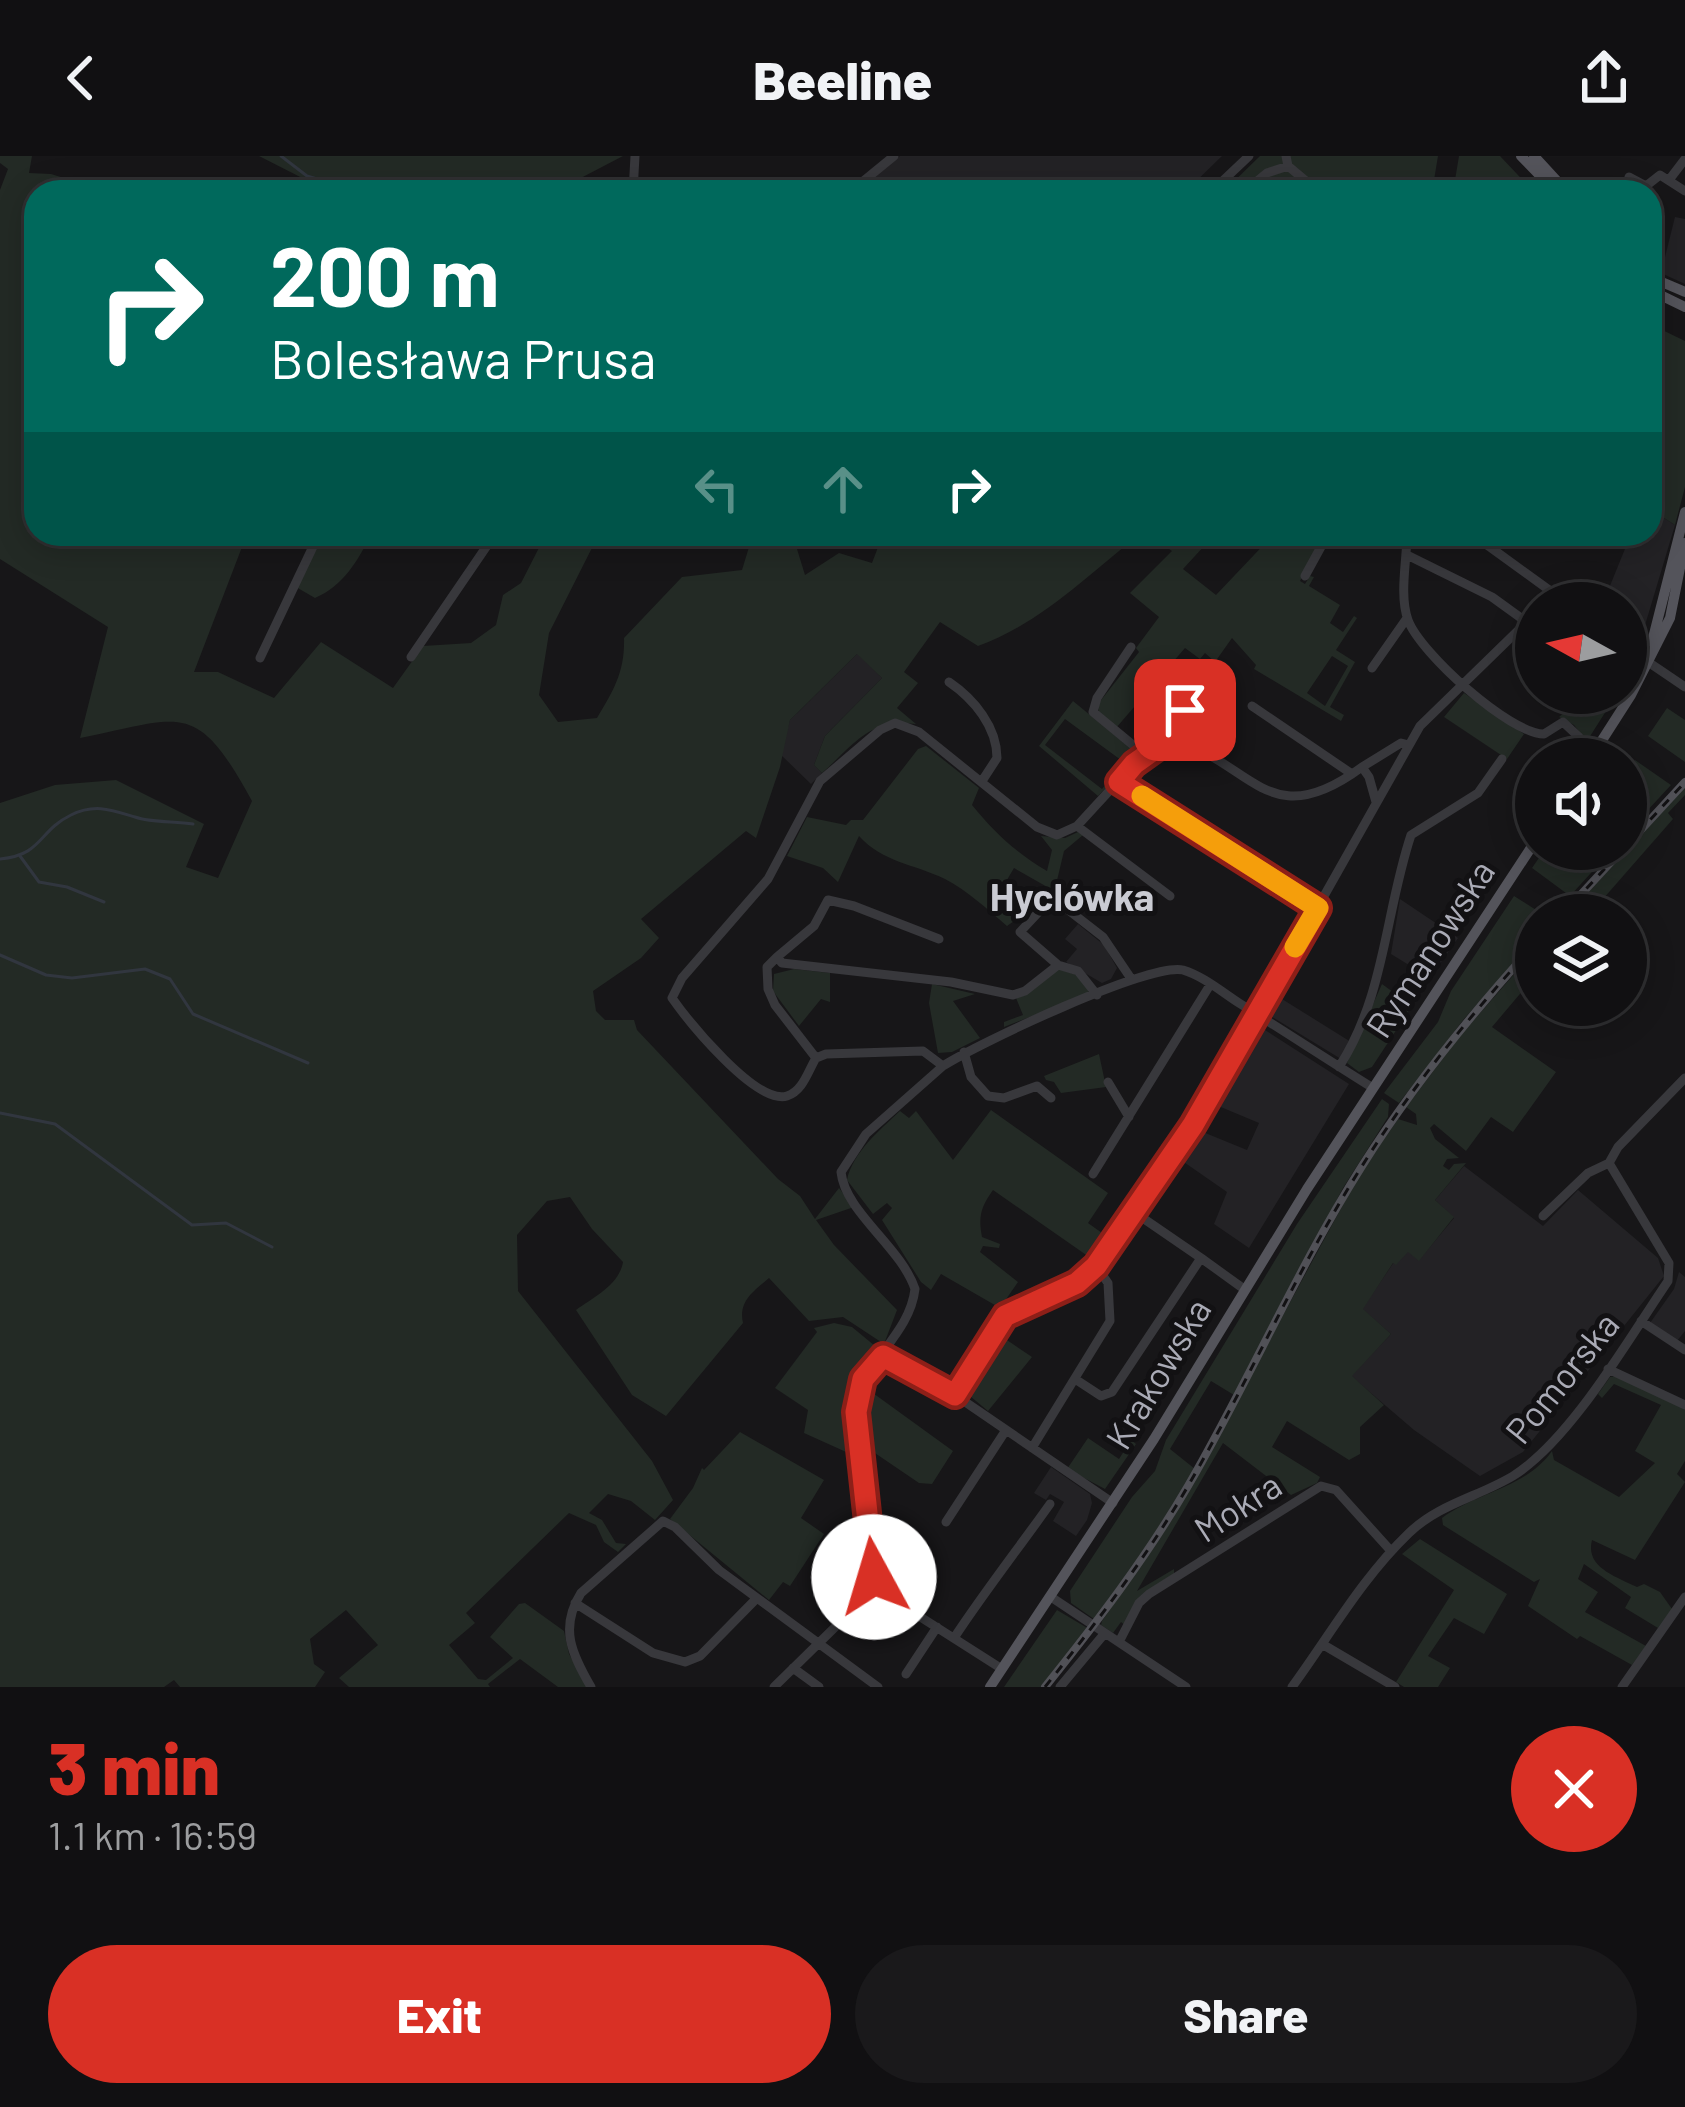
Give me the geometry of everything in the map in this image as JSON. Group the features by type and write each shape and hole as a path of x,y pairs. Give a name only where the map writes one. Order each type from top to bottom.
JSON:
{"main road":[{"path":"1521,156 1544,180"},
{"path":"1534,156 1556,180"},
{"path":"1647,663 1685,512"},
{"path":"1647,663 1670,618 1685,543"},
{"name":"Rymanowska","path":"1372,1088 1516,870"},
{"name":"Krakowska","path":"990,1687 1113,1503 1372,1088"}],"street":[{"path":"865,180 894,156"},
{"path":"1224,180 1249,156"},
{"path":"1670,180 1685,159"},
{"path":"1259,180 1287,161"},
{"path":"1654,180 1660,175 1685,191"},
{"path":"1629,177 1635,180"},
{"path":"260,658 313,546"},
{"path":"411,657 487,546"},
{"path":"1305,576 1321,546"},
{"path":"1372,668 1407,618 1407,546"},
{"path":"1488,546 1538,582"},
{"path":"1407,555 1515,613"},
{"path":"1407,618 1460,685 1528,732 1544,734 1563,722 1580,738"},
{"path":"955,1395 1005,1316 1077,1283 1096,1266 1211,1096 1420,725 1515,634"},
{"path":"1131,647 1097,698 1094,712 1145,755"},
{"path":"1647,663 1685,687"},
{"path":"943,1066 923,1051 826,1054 816,1058 791,1095 765,1094 753,1088 672,998 682,978 768,878 820,781 880,730 895,723 919,732 1047,833 1057,835 1077,826 1145,755 1169,739 1214,671"},
{"path":"949,682 979,710 995,741 997,758 982,781"},
{"path":"1252,706 1371,780 1377,804"},
{"path":"1169,739 1286,797 1322,790 1401,743 1409,745"},
{"path":"1339,1067 1372,999 1411,835 1478,793 1502,759"},
{"path":"1119,782 1318,908"},
{"path":"1077,826 1170,896"},
{"path":"816,1058 768,989 767,967 814,926 828,900 939,939"},
{"path":"1097,995 1078,970 1058,965 1020,932 1052,900 1103,937 1132,980"},
{"path":"777,957 782,963 951,982 1007,995 1025,992 1058,965"},
{"path":"874,1588 856,1412 863,1379 883,1356 912,1304 913,1281 842,1179 844,1163 866,1134 964,1052 1166,969 1185,971 1210,985 1372,1088"},
{"path":"1093,1174 1210,985"},
{"path":"964,1052 971,1077 995,1100 1037,1086 1051,1098"},
{"path":"1543,1216 1588,1173 1609,1163 1618,1147 1685,1078"},
{"path":"1108,1082 1129,1117"},
{"name":"Pomorska","path":"1292,1687 1391,1551 1432,1515 1514,1475 1533,1460 1608,1369 1668,1280 1669,1263 1609,1163"},
{"path":"1134,1212 1244,1289"},
{"path":"1075,1379 1101,1396 1112,1392 1201,1258"},
{"path":"1032,1448 1111,1315 1108,1283 1096,1266"},
{"path":"1641,1321 1685,1349"},
{"path":"883,1356 955,1395 1113,1503"},
{"path":"1608,1369 1685,1405"},
{"path":"946,1522 1006,1430"},
{"name":"Mokra","path":"1119,1642 1139,1603 1149,1594 1321,1486 1336,1490 1391,1551"},
{"path":"954,1638 992,1579 1018,1552 1051,1504"},
{"path":"592,1687 569,1645 574,1605 581,1593 663,1521 676,1527 756,1598 878,1687"},
{"path":"874,1588 1002,1669"},
{"path":"774,1687 874,1588"},
{"path":"1052,1597 1186,1687"},
{"path":"1622,1687 1685,1597"},
{"path":"574,1605 653,1653 685,1662 700,1656 756,1598"},
{"path":"906,1674 937,1627"},
{"path":"1060,1687 1105,1634"},
{"path":"1322,1644 1395,1687"},
{"path":"793,1668 819,1687"}],"shaded area":[{"path":"0,156 32,156 29,173 70,180 24,180 24,546 242,546 194,672 218,672 274,698 321,642 393,688 423,646 471,643 496,625 503,595 521,583 540,546 593,546 549,633 539,695 558,722 597,718 617,680 624,638 682,577 742,570 749,546 797,546 805,575 839,553 872,563 878,546 1125,546 1063,597 1001,637 978,646 940,622 904,672 918,683 897,708 916,724 874,729 822,773 814,765 825,736 882,678 857,654 790,720 756,838 746,831 641,919 659,938 641,958 593,991 596,1011 605,1020 634,1020 637,1030 778,1179 800,1196 815,1219 839,1188 854,1207 816,1220 897,1310 884,1344 843,1317 809,1321 769,1278 745,1303 743,1323 666,1416 632,1395 576,1310 611,1284 623,1262 570,1197 547,1201 517,1235 518,1291 652,1461 673,1500 655,1520 631,1501 608,1494 589,1513 602,1520 616,1543 626,1544 618,1552 604,1542 596,1525 569,1513 466,1613 475,1623 449,1645 478,1679 486,1680 513,1658 490,1637 525,1603 564,1631 569,1654 588,1687 558,1687 520,1659 490,1687 349,1687 339,1678 378,1645 346,1610 310,1639 314,1664 325,1672 315,1687 180,1687 174,1680 164,1687 0,1687 0,803 55,785 116,780 204,824 186,867 218,878 252,801 216,745 184,723 143,725 80,738 108,627 0,559 0,190 8,169 0,163"},
{"path":"259,156 623,156 577,180 306,180"},
{"path":"900,156 1222,156 1197,180 869,180"},
{"path":"1260,156 1438,156 1434,180 1235,180"},
{"path":"1459,156 1500,156 1523,180 1455,180"},
{"path":"1675,217 1685,219 1685,284 1662,273"},
{"path":"1662,330 1685,341 1685,487 1675,525 1662,517"},
{"path":"1662,517 1675,525 1647,619 1647,582 1612,582 1626,546 1662,546"},
{"path":"316,546 365,546 334,587 315,598 296,587"},
{"path":"1165,546 1204,546 1183,569 1216,595 1263,546 1319,546 1300,581 1305,584 1314,577 1309,586 1340,605 1330,623 1343,632 1357,618 1336,650 1355,662 1330,707 1344,715 1341,721 1254,669 1256,665 1232,638 1215,662 1205,653 1200,659 1185,648 1116,728 1099,714 1098,704 1139,652 1136,648 1159,617 1130,593 1172,551","holes":["1332,656 1348,666 1325,706 1307,693"]},
{"path":"858,653 882,678 825,736 814,765 822,773 811,784 780,754 790,720"},
{"path":"1464,693 1524,734 1515,738 1507,759 1444,717"},
{"path":"1073,701 1130,748 1135,758 1098,796 1039,746","holes":["1065,719 1125,763 1102,789 1045,745"]},
{"path":"1667,708 1685,720 1685,762 1648,736"},
{"path":"1562,714 1604,714 1589,738 1559,717"},
{"path":"926,746 979,788 972,805 989,824 1047,871 1052,850 1041,836 1083,835 1064,851 1054,893 1049,895 1049,888 1014,868 1004,885 1024,903 1021,908 1027,915 1020,923 1007,926 953,884 888,857 859,836 838,882 823,868 787,856 807,817 846,825 863,820 918,749"},
{"path":"1647,768 1671,785 1647,811"},
{"path":"1685,787 1685,795 1668,813 1673,819 1647,849 1647,828"},
{"path":"1535,870 1594,870 1567,894"},
{"path":"1608,870 1628,870 1607,894 1586,894"},
{"path":"1515,897 1515,962 1399,1103 1384,1093 1438,1022 1451,991"},
{"path":"1400,899 1458,938 1430,978 1391,954"},
{"path":"1078,924 1104,945 1117,968 1111,979 1102,983 1066,962 1077,949 1065,939"},
{"path":"794,969 830,973 830,1002 821,999 799,1026 773,991 774,974"},
{"path":"1058,969 1080,976 1089,990 1087,995 1004,1027 1004,1022 1023,1015 1016,998"},
{"path":"1515,973 1515,1000 1492,1027 1556,1072 1513,1132 1491,1117 1466,1151 1434,1124 1430,1128 1435,1139 1459,1158 1447,1159 1443,1166 1449,1170 1454,1164 1466,1163 1435,1200 1454,1217 1419,1261 1408,1252 1393,1263 1363,1309 1391,1334 1352,1376 1384,1405 1360,1427 1360,1454 1349,1460 1287,1421 1272,1447 1320,1477 1291,1495 1223,1443 1137,1591 1174,1569 1174,1576 1140,1597 1126,1626 1121,1622 1113,1633 1102,1621 1172,1520 1358,1177 1398,1119 1417,1125 1416,1114 1406,1107"},
{"path":"932,984 975,994 953,1001 980,1038 952,1052 938,1053 929,1003"},
{"path":"1382,984 1412,1006 1372,1067 1359,1072 1347,1063"},
{"path":"1274,994 1351,1042 1341,1059 1269,1015"},
{"path":"1262,1028 1349,1084 1249,1248 1214,1224 1227,1192 1178,1158 1198,1130 1247,1150 1259,1123 1216,1105 1255,1031"},
{"path":"1099,1054 1106,1087 1061,1093 1044,1076"},
{"path":"1382,1099 1389,1104 1388,1117 1343,1188 1234,1395 1211,1381 1170,1449 1195,1469 1094,1619 1071,1603 1070,1591 1132,1497 1155,1471 1166,1440 1297,1224"},
{"path":"991,1110 1108,1193 1088,1223 1109,1238 1092,1259 993,1190 982,1212 981,1230 982,1237 1000,1244 999,1248 983,1246 980,1252 1018,1282 1000,1308 941,1274 931,1290 921,1282 882,1220 892,1208 887,1203 873,1214 847,1180 861,1151 900,1111 909,1118 916,1111 953,1160"},
{"path":"1464,1166 1543,1226 1578,1190 1658,1258 1664,1276 1523,1452 1480,1476 1414,1430 1351,1376 1391,1334 1362,1309 1394,1262 1408,1251 1419,1260 1454,1218 1435,1200"},
{"path":"1679,1272 1685,1277 1685,1331 1677,1341 1650,1323 1674,1289"},
{"path":"834,1323 852,1327 875,1346 873,1355 859,1367 855,1384 849,1383 846,1402 855,1456 804,1433 808,1410 775,1388 817,1332 814,1328"},
{"path":"998,1334 1032,1357 988,1411 964,1391"},
{"path":"1610,1377 1685,1408 1685,1461 1677,1474 1685,1482 1635,1560 1592,1540 1591,1549 1604,1570 1637,1587 1644,1584 1660,1592 1672,1609 1658,1628 1625,1608 1631,1597 1584,1564 1578,1579 1598,1592 1585,1612 1646,1646 1632,1665 1580,1636 1577,1639 1528,1606 1540,1579 1534,1582 1443,1525 1442,1518 1515,1482 1552,1451 1554,1460 1619,1497 1655,1463 1635,1451 1661,1405 1614,1384 1602,1398 1598,1394"},
{"path":"866,1388 953,1451 932,1484 919,1483 866,1447 861,1407"},
{"path":"740,1432 824,1480 801,1518 824,1534 790,1586 783,1582 769,1600 670,1519 702,1468"},
{"path":"1088,1438 1119,1459 1131,1440 1136,1444 1105,1489 1067,1469"},
{"path":"1051,1467 1090,1494 1087,1520 1076,1536 1053,1521 1064,1502 1050,1494 1046,1500 1034,1493"},
{"path":"1420,1539 1507,1594 1484,1634 1454,1618 1428,1656 1450,1668 1438,1687 1404,1687 1396,1682 1454,1590 1402,1554"},
{"path":"1057,1610 1089,1629 1042,1687 1004,1687"}],"waterway":[{"path":"281,156 320,180"},
{"path":"0,859 25,853 60,821 88,809 193,824"},
{"path":"20,856 39,882 104,902"},
{"path":"0,955 46,975 72,978 145,969 170,979 193,1014 308,1063"},
{"path":"0,1113 55,1124 192,1225 226,1223 272,1247"}],"railway":[{"path":"1647,823 1685,782"},
{"path":"1581,894 1604,870"},
{"path":"1045,1687 1172,1513 1338,1205 1381,1136 1444,1050 1515,967"}],"slow traffic":[{"path":"1142,796 1318,908 1295,947"}],"district":[{"name":"Hyclówka","path":"1072,895"}],"route":[{"path":"874,1577 856,1412 863,1379 883,1356 955,1395 1005,1316 1087,1276 1193,1125 1318,908 1119,782 1134,764 1169,739 1185,710"}]}
